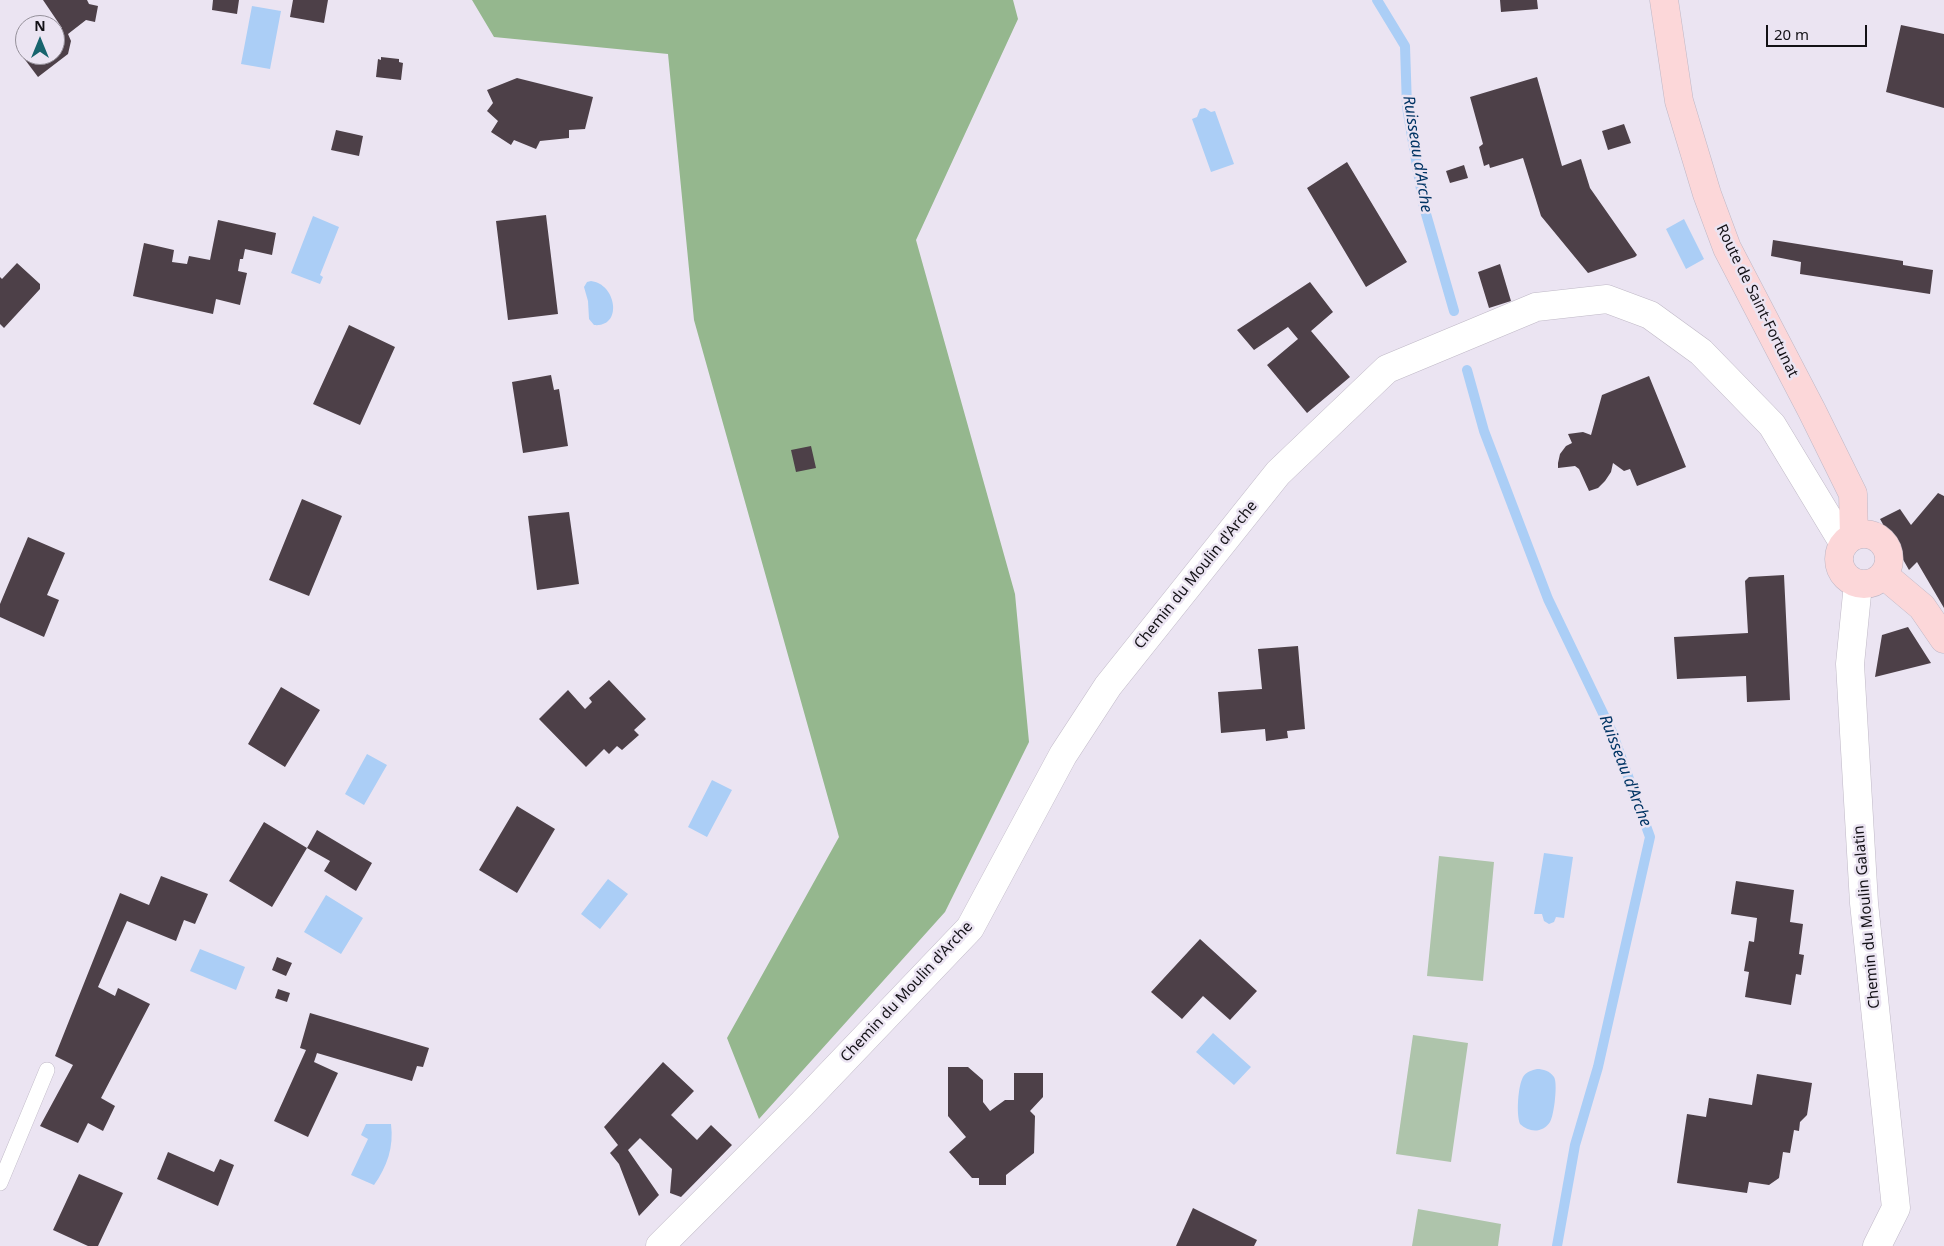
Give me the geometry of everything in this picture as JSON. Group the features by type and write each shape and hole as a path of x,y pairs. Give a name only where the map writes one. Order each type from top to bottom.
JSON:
{"street":[{"name":"Route de Saint-Fortunat","path":"1664,0 1679,101 1707,194 1727,248 1853,494 1849,540"},
{"name":"Chemin du Moulin d'Arche","path":"660,1246 801,1105 970,928 1063,756 1108,686 1278,474 1387,369 1536,307 1607,299 1650,315 1701,352 1772,426 1849,540"},
{"path":"1871,535 1884,545 1889,560 1884,575 1872,584 1858,584 1846,578 1840,567 1839,555 1849,540 1871,535"},
{"path":"1884,575 1922,607 1944,639"},
{"name":"Chemin du Moulin Galatin","path":"1858,584 1850,664 1864,903 1896,1208 1877,1246"}],"lane":[{"path":"0,1183 47,1070"}],"green space":[{"path":"472,0 1013,0 1018,19 916,240 1015,594 1029,742 945,912 759,1119 727,1038 839,837 694,320 668,54 494,37"},
{"path":"1439,856 1494,862 1483,981 1427,976"},
{"path":"1413,1035 1468,1043 1451,1162 1396,1154"},
{"path":"1418,1209 1501,1224 1498,1246 1412,1246"}],"water":[{"path":"252,6 281,11 270,69 241,64"},
{"path":"1205,108 1211,112 1215,111 1234,164 1211,172 1192,119 1197,117 1200,109"},
{"path":"313,216 339,227 320,275 323,277 320,284 291,273"},
{"path":"1684,219 1704,259 1686,269 1666,229"},
{"path":"591,281 600,284 611,297 613,313 609,320 603,324 594,325 589,319 588,301 584,287 587,282"},
{"path":"367,754 387,765 364,805 345,794"},
{"path":"712,780 732,790 707,837 688,827"},
{"path":"1544,853 1573,857 1564,918 1556,917 1554,922 1549,924 1544,921 1542,914 1534,914"},
{"path":"608,879 628,894 600,929 581,914"},
{"path":"326,895 363,918 341,954 304,932"},
{"path":"200,949 245,967 236,990 190,971"},
{"path":"1213,1033 1251,1067 1234,1085 1196,1052"},
{"path":"1537,1069 1542,1069 1554,1077 1556,1092 1550,1122 1540,1130 1532,1130 1520,1124 1519,1093 1523,1077"},
{"path":"366,1124 391,1124 390,1149 383,1171 374,1185 351,1175 368,1139 361,1135"}],"building":[{"path":"43,0 87,0 89,4 98,6 95,22 86,20 68,34 71,41 68,54 65,56 65,15 53,15"},
{"path":"213,0 239,0 237,14 212,10"},
{"path":"293,0 328,0 324,23 290,17"},
{"path":"1500,0 1537,0 1538,9 1501,12"},
{"path":"1901,25 1944,34 1944,108 1886,92"},
{"path":"381,57 399,59 399,62 403,63 401,80 376,77 378,59 381,60"},
{"path":"29,65 54,65 38,77"},
{"path":"1537,77 1562,166 1581,159 1590,188 1637,255 1635,257 1588,273 1541,216 1523,158 1490,168 1489,164 1484,166 1479,147 1483,144 1470,97"},
{"path":"517,78 593,97 585,129 569,130 569,138 540,141 536,149 514,140 511,145 491,132 498,121 487,111 493,103 487,90"},
{"path":"1624,124 1631,143 1608,150 1602,131"},
{"path":"336,130 363,136 359,156 331,150"},
{"path":"1347,162 1407,262 1366,287 1307,188"},
{"path":"1464,165 1468,178 1450,183 1446,171"},
{"path":"546,215 558,314 508,320 496,221"},
{"path":"218,220 276,233 272,255 245,249 243,259 240,259 238,271 247,273 240,305 216,299 213,314 133,296 144,243 174,250 172,262 187,264 189,256 210,260"},
{"path":"1773,240 1903,261 1903,265 1933,270 1930,294 1800,274 1801,262 1771,256"},
{"path":"17,263 40,284 40,289 4,328 0,324 0,277 2,279"},
{"path":"1500,264 1511,301 1489,308 1478,272"},
{"path":"1310,282 1333,312 1311,331 1350,377 1307,413 1267,365 1298,339 1288,327 1254,350 1237,330"},
{"path":"349,325 395,347 360,425 313,404"},
{"path":"551,375 554,390 559,389 568,446 523,453 512,382"},
{"path":"1649,376 1686,467 1637,486 1630,469 1624,471 1613,463 1611,472 1605,481 1598,488 1589,491 1579,469 1575,466 1558,468 1560,454 1566,446 1572,443 1568,434 1583,432 1591,435 1602,395"},
{"path":"811,446 816,468 796,472 791,450"},
{"path":"1938,493 1944,496 1944,608 1917,562 1909,570 1880,519 1900,509 1911,525"},
{"path":"302,499 342,516 309,596 269,580"},
{"path":"569,512 579,584 537,590 528,516"},
{"path":"28,537 65,553 47,595 59,600 44,637 0,617 0,604"},
{"path":"1784,575 1790,700 1747,702 1746,676 1677,679 1674,637 1748,633 1745,581 1749,577"},
{"path":"1908,627 1931,663 1875,677 1882,635"},
{"path":"1298,646 1305,729 1287,731 1288,738 1266,741 1265,729 1221,733 1218,692 1262,689 1258,649"},
{"path":"609,680 646,719 634,730 639,735 622,750 617,746 609,754 604,749 586,767 539,719 568,690 585,709 592,702 589,698"},
{"path":"281,687 320,710 285,767 248,744"},
{"path":"517,806 555,829 517,893 479,870"},
{"path":"264,822 307,848 272,907 229,881"},
{"path":"317,830 372,863 356,891 324,871 330,861 307,848"},
{"path":"161,876 208,894 195,924 184,920 176,941 127,921 98,987 115,996 118,988 150,1004 101,1098 115,1106 103,1131 88,1123 78,1143 40,1126 73,1065 55,1056 120,893 149,905"},
{"path":"1736,881 1794,890 1790,922 1803,924 1799,954 1804,955 1801,975 1796,974 1791,1005 1745,997 1749,972 1744,971 1749,941 1754,942 1757,918 1731,914"},
{"path":"1200,939 1257,991 1230,1020 1203,996 1182,1019 1151,992"},
{"path":"277,957 292,963 286,976 272,970"},
{"path":"278,989 290,993 287,1002 275,998"},
{"path":"310,1013 429,1048 423,1067 417,1066 412,1081 317,1053 314,1062 338,1073 308,1137 274,1121 306,1050 300,1048"},
{"path":"663,1062 694,1091 671,1115 697,1140 711,1125 732,1145 681,1197 670,1193 672,1169 640,1138 628,1150 659,1195 639,1216 619,1164 610,1153 618,1145 604,1127"},
{"path":"948,1067 968,1067 983,1080 983,1102 990,1111 1005,1100 1014,1100 1014,1073 1043,1073 1043,1097 1030,1111 1035,1116 1034,1153 1006,1175 1006,1185 979,1185 979,1178 972,1178 949,1152 966,1137 948,1116"},
{"path":"1757,1074 1812,1083 1807,1115 1800,1122 1799,1131 1794,1130 1790,1153 1783,1152 1779,1178 1769,1185 1749,1182 1747,1193 1677,1183 1687,1114 1706,1117 1709,1098 1752,1105"},
{"path":"168,1152 214,1172 220,1159 234,1165 218,1206 157,1179"},
{"path":"79,1174 123,1193 98,1246 88,1246 53,1230"},
{"path":"1193,1208 1257,1240 1254,1246 1176,1246"}],"waterway":[{"name":"Ruisseau d'Arche","path":"1377,0 1405,46 1407,107 1424,207 1454,311"},
{"name":"Ruisseau d'Arche","path":"1467,370 1484,431 1548,599 1612,732 1650,837 1598,1067 1575,1145 1557,1246"}]}
